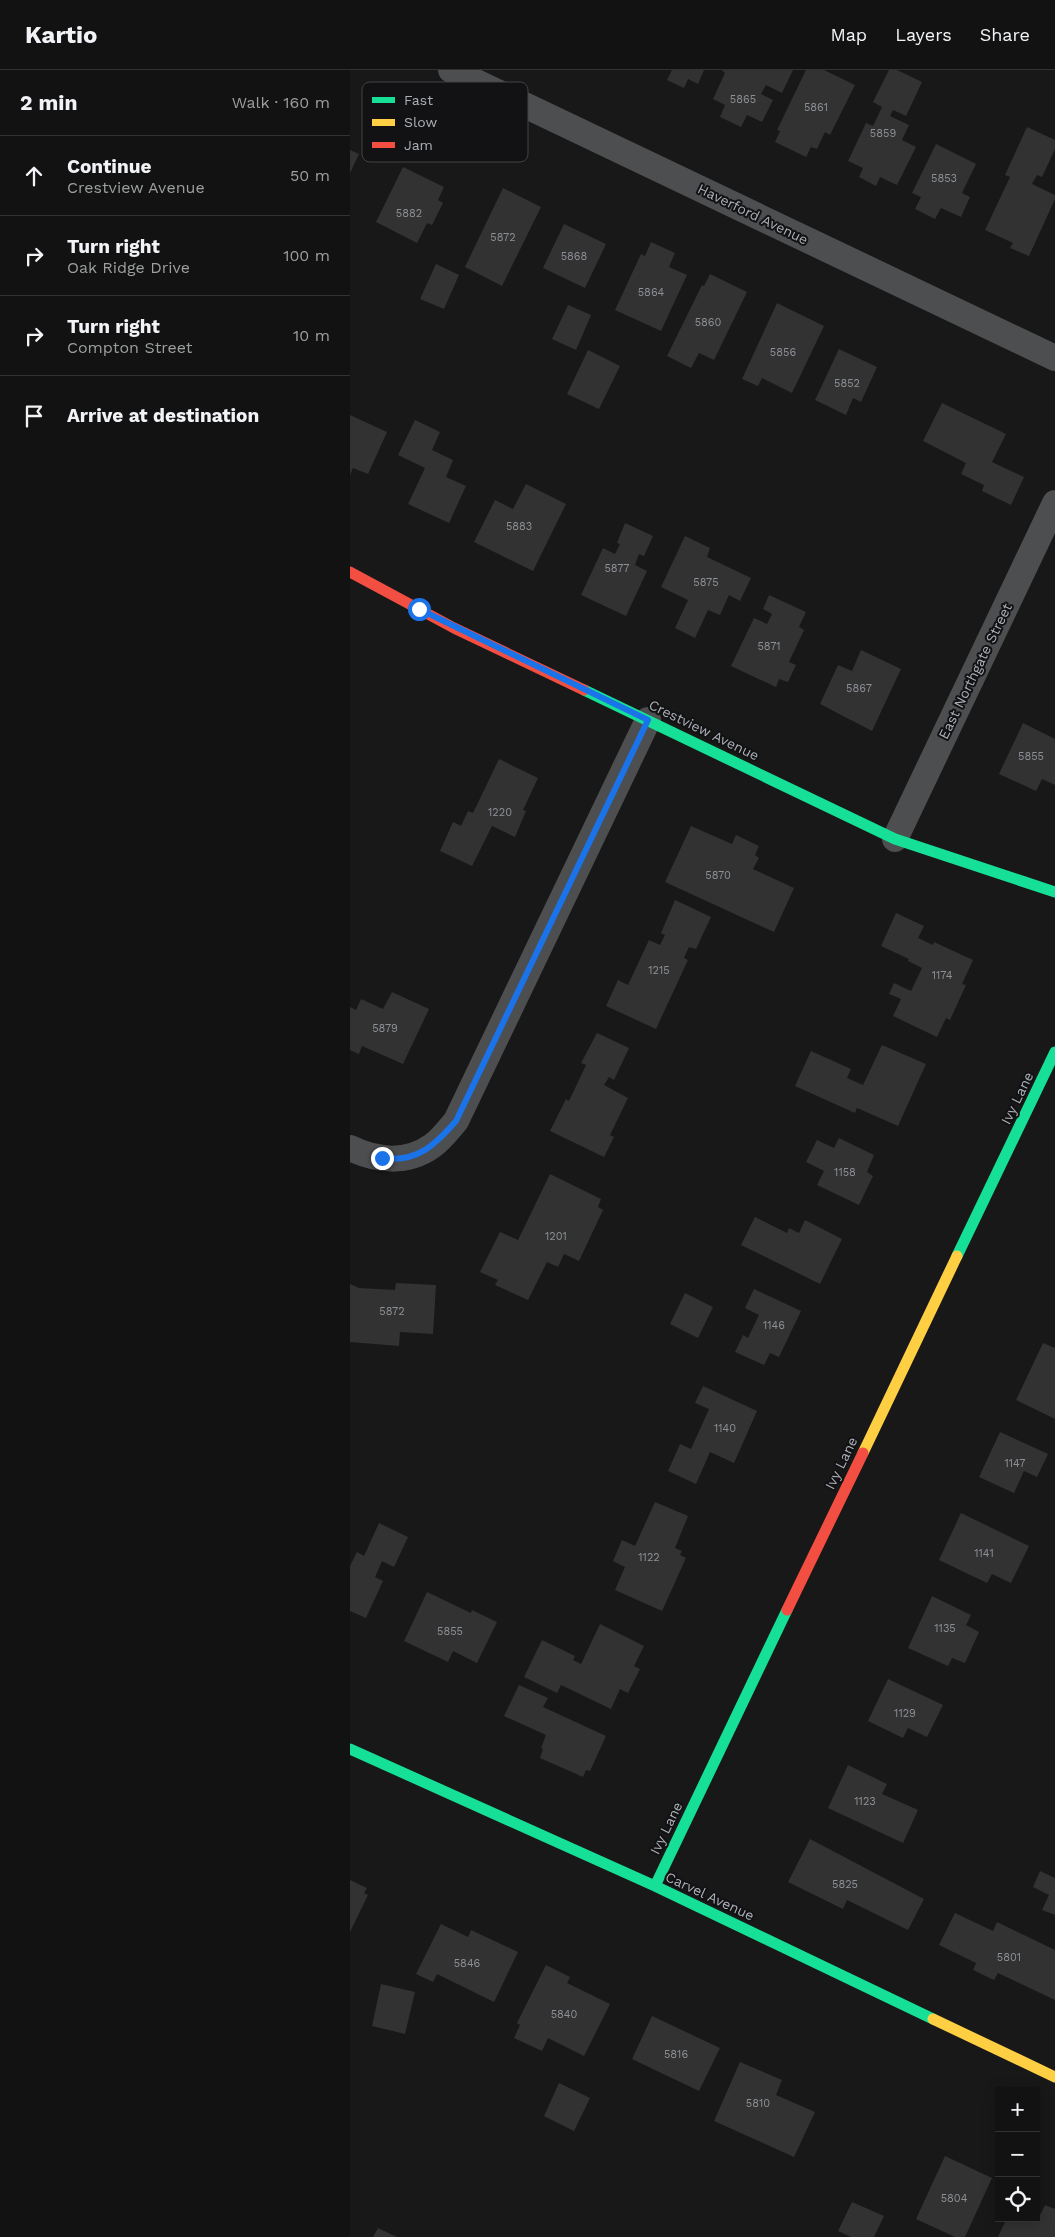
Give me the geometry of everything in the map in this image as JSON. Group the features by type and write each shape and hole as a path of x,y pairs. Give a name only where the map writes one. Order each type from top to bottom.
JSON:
{"street":[{"name":"Haverford Avenue","path":"451,70 476,82"},
{"name":"Haverford Avenue","path":"528,107 1055,358"},
{"name":"East Northgate Street","path":"895,839 1055,503"},
{"name":"Crestview Avenue","path":"350,572 454,628 895,839 1055,892"},
{"path":"350,1148 376,1158 396,1159 414,1155 433,1146 456,1121 648,720"},
{"name":"Ivy Lane","path":"655,1886 1055,1052"},
{"name":"Carvel Avenue","path":"350,1749 655,1886 1055,2077"}],"building":[{"path":"672,70 704,70 698,84 688,79 684,88 667,80"},
{"path":"722,70 793,70 782,93 766,85 761,94 773,100 762,122 747,115 741,127 720,117 725,105 713,99 725,73"},
{"path":"806,70 824,70 855,85 830,135 825,132 817,149 811,147 806,157 775,142 780,131 777,130"},
{"path":"889,70 897,70 922,82 906,116 893,110 890,116 909,125 902,140 916,147 897,185 880,177 876,186 859,177 863,168 848,161 866,123 873,126 882,107 873,102"},
{"path":"1027,127 1055,140 1055,149 1042,177 1037,175 1032,184 1055,195 1055,199 1029,256 1010,248 1013,243 985,230 1010,177 1005,175"},
{"path":"936,144 976,164 962,193 970,197 961,217 941,208 935,219 915,209 921,197 912,193"},
{"path":"350,150 359,154 350,173"},
{"path":"403,167 444,187 438,200 443,203 432,225 427,223 417,243 376,222"},
{"path":"503,188 541,207 502,286 465,267"},
{"path":"564,224 606,244 585,288 543,268"},
{"path":"651,242 675,253 669,267 687,275 661,331 615,310 641,254 645,256"},
{"path":"436,264 459,275 444,309 420,299"},
{"path":"710,274 747,292 714,360 699,353 691,368 667,356 702,285 704,286"},
{"path":"777,303 824,326 792,393 762,378 758,386 742,379"},
{"path":"568,305 591,315 576,350 552,339"},
{"path":"839,349 877,367 861,402 853,398 846,415 815,400"},
{"path":"588,350 620,366 599,409 567,394"},
{"path":"942,403 1006,434 992,462 1024,477 1011,505 982,491 984,485 961,474 966,463 923,441"},
{"path":"350,415 387,432 368,474 353,468 350,475"},
{"path":"415,420 440,432 432,450 453,460 446,477 466,486 449,523 408,504 425,468 398,455"},
{"path":"526,484 566,504 533,571 474,542 495,500 513,509"},
{"path":"625,523 653,536 644,556 639,554 635,565 647,571 626,616 581,595 603,548 615,554 620,544 617,543"},
{"path":"685,536 710,548 707,557 751,578 740,601 729,595 720,615 708,610 695,638 675,628 688,600 661,587"},
{"path":"769,595 806,612 799,627 804,630 789,662 796,665 788,682 779,679 776,687 731,666 754,618 767,624 772,614 763,609"},
{"path":"861,650 901,669 872,731 820,704 838,665 852,671"},
{"path":"1023,723 1055,739 1055,785 1042,779 1036,791 999,774"},
{"path":"499,759 538,778 523,810 526,811 515,837 492,826 472,866 440,851 453,822 461,826 468,811 473,813"},
{"path":"691,826 732,844 736,835 759,846 755,855 759,858 753,869 794,888 774,932 665,882"},
{"path":"675,900 711,917 696,949 689,947 684,958 688,960 656,1029 606,1006 618,980 628,985 649,940 660,945 665,935 661,933"},
{"path":"896,913 924,926 918,938 933,945 934,942 973,960 962,984 966,985 950,1020 946,1018 937,1037 893,1016 901,999 889,994 894,983 911,991 922,968 908,961 909,959 881,946"},
{"path":"392,992 429,1009 403,1064 362,1046 359,1054 350,1050 350,1007 356,1010 361,999 383,1009"},
{"path":"597,1033 629,1048 614,1080 609,1077 604,1085 628,1098 610,1135 614,1137 604,1157 550,1131 566,1099 569,1101 586,1065 581,1063"},
{"path":"882,1045 926,1064 898,1126 857,1108 855,1113 795,1086 811,1051 851,1069 847,1078 863,1085"},
{"path":"839,1138 874,1155 867,1172 873,1176 859,1205 817,1185 824,1171 806,1162 817,1140 834,1148"},
{"path":"550,1174 601,1199 598,1207 603,1210 579,1261 564,1254 558,1267 547,1262 528,1300 495,1285 498,1280 480,1272 500,1232 518,1240"},
{"path":"755,1217 787,1233 789,1228 799,1233 805,1220 842,1239 820,1284 741,1245"},
{"path":"396,1283 436,1285 433,1334 400,1332 399,1346 350,1342 350,1284 359,1288 395,1290"},
{"path":"754,1289 801,1311 779,1357 770,1353 764,1365 735,1352 743,1335 748,1338 759,1315 745,1308"},
{"path":"685,1293 713,1307 698,1338 670,1324"},
{"path":"1043,1343 1055,1348 1055,1419 1016,1400"},
{"path":"703,1386 757,1411 734,1463 710,1452 696,1484 668,1471 680,1444 691,1449 709,1409 695,1403"},
{"path":"1000,1432 1048,1454 1037,1477 1024,1471 1014,1493 979,1477"},
{"path":"655,1502 688,1516 675,1548 682,1551 680,1555 686,1558 662,1611 615,1590 625,1567 613,1561 622,1540 635,1546"},
{"path":"961,1513 1029,1546 1011,1583 992,1574 987,1583 939,1560"},
{"path":"379,1523 408,1537 394,1567 382,1561 375,1577 383,1581 366,1618 350,1611 350,1566 357,1552 364,1556"},
{"path":"427,1592 471,1613 472,1610 497,1622 477,1663 453,1651 448,1662 404,1641"},
{"path":"932,1596 971,1615 966,1625 979,1632 965,1663 952,1658 948,1666 908,1648"},
{"path":"600,1624 644,1646 634,1666 640,1669 628,1693 620,1689 611,1709 561,1685 557,1693 524,1677 542,1640 575,1656 573,1660 581,1664"},
{"path":"888,1679 943,1705 927,1737 908,1728 903,1738 868,1721"},
{"path":"519,1685 548,1698 543,1707 606,1736 590,1771 586,1770 583,1777 540,1758 543,1749 541,1748 546,1735 504,1716"},
{"path":"848,1765 887,1784 882,1794 918,1810 903,1843 828,1808"},
{"path":"810,1839 924,1899 908,1930 847,1900 843,1909 788,1882"},
{"path":"1040,1871 1055,1878 1055,1915 1042,1910 1049,1895 1033,1887"},
{"path":"350,1880 367,1888 364,1893 368,1895 350,1932"},
{"path":"955,1913 993,1931 997,1922 1055,1950 1055,2000 998,1973 994,1980 973,1970 976,1963 939,1945"},
{"path":"441,1924 468,1937 471,1930 518,1952 494,2002 437,1974 433,1982 416,1974"},
{"path":"546,1965 570,1977 567,1983 610,2004 584,2056 548,2038 542,2051 514,2038 520,2025 517,2023"},
{"path":"381,1984 415,1992 405,2034 372,2026"},
{"path":"652,2016 720,2048 699,2091 632,2059"},
{"path":"740,2062 782,2080 776,2095 815,2112 794,2157 714,2121"},
{"path":"559,2083 590,2098 574,2131 544,2116"},
{"path":"945,2156 992,2178 965,2237 955,2237 916,2219"},
{"path":"852,2202 884,2216 874,2237 851,2237 838,2231"},
{"path":"1045,2205 1055,2209 1055,2237 998,2237 1005,2222 1040,2222 1040,2215"},
{"path":"378,2228 397,2237 373,2237"}],"traffic: fast":[{"path":"584,690 895,839 1055,892"},
{"path":"957,1256 1055,1052"},
{"path":"655,1886 787,1610"},
{"path":"350,1749 655,1886 933,2019"}],"traffic: slow":[{"path":"863,1453 957,1256"},
{"path":"933,2019 1055,2077"}],"traffic: jam":[{"path":"350,572 454,628 584,690"},
{"path":"787,1610 863,1453"}],"route":[{"path":"382,1158 396,1159 421,1153 433,1146 456,1121 648,720 454,628 419,609"}]}
